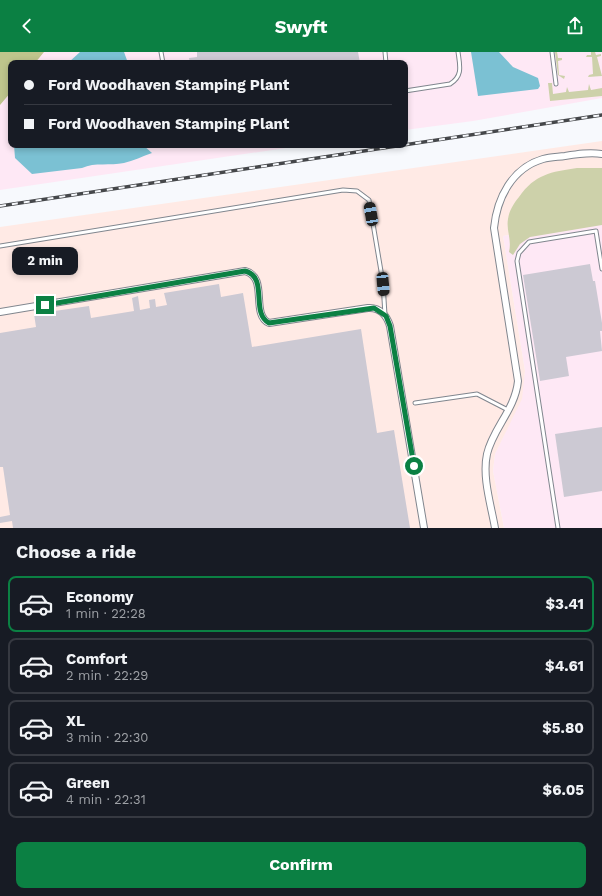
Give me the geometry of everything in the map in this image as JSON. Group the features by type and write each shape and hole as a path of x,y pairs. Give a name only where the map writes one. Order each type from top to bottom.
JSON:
{"street":[{"path":"495,528 486,463 491,443 509,410 517,390 517,371 494,228 498,204 504,191 514,176 530,165 543,159 582,153 602,154"},
{"path":"0,312 245,271 252,275 256,281 261,313 264,319 269,323 368,308 378,309 386,316 390,326 424,528"}],"lane":[{"path":"408,90 450,84 456,80 460,73 458,52"},
{"path":"552,52 556,84"},
{"path":"0,246 343,190 357,191 369,200 383,284 386,316"},
{"path":"558,528 517,261 519,253 530,242 596,231 602,268"},
{"path":"415,403 470,394 483,396 509,410"}],"shaded area":[{"path":"0,52 602,52 602,98 473,121 408,130 408,60 8,60 8,148 286,148 0,190"},
{"path":"602,141 602,219 503,236 525,371 522,399 495,454 493,471 504,528 0,528 0,227"},
{"path":"602,219 602,528 504,528 493,471 495,454 521,399 525,371 503,236"}],"green space":[{"path":"0,52 44,52 37,60 8,60 8,96 0,105"},
{"path":"555,52 557,52 558,58 562,58 562,60 558,61 559,75 565,76 564,79 558,75"},
{"path":"591,52 595,52 596,55 601,54 601,56 597,57 602,76 588,77 589,75 593,74 592,57 586,57 587,55 591,55"},
{"path":"548,83 552,83 553,94 566,92 567,87 569,92 588,90 589,84 591,90 602,88 602,96 550,101"},
{"path":"577,168 602,168 602,225 530,237 520,244 513,255 509,252 509,216 514,204 525,189 531,183 544,175"}],"water":[{"path":"80,52 124,52 127,60 71,60"},
{"path":"471,52 499,52 513,67 538,78 540,86 538,89 478,96"},
{"path":"14,148 146,148 152,153 124,163 92,165 82,168 32,174 15,158"}],"building":[{"path":"197,52 358,52 359,60 189,60 189,58 197,57"},
{"path":"590,264 593,281 595,281 602,323 602,331 600,331 602,351 566,357 569,376 540,381 523,275"},
{"path":"219,284 221,297 243,293 252,347 361,329 377,433 394,430 410,528 13,528 12,521 0,523 0,517 10,515 3,467 0,467 0,333 36,327 34,314 89,306 91,318 134,311 132,298 138,296 140,310 150,308 149,300 155,299 156,307 167,305 164,293"},
{"path":"602,427 602,491 564,497 555,434"}],"railway":[{"path":"408,144 602,115"},
{"path":"0,206 384,148"}],"route":[{"path":"45,305 245,271 249,272 256,281 261,313 264,319 269,323 368,308 378,309 389,321 414,466"}]}
